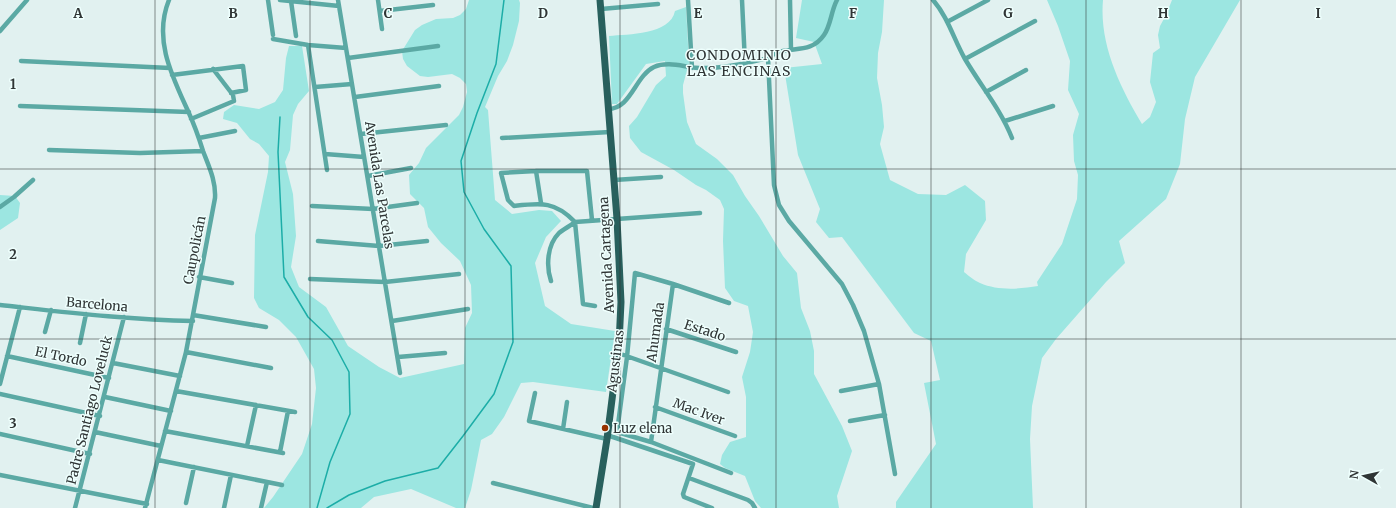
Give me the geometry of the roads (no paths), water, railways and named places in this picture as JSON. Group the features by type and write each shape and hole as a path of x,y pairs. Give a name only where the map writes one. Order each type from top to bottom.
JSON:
{"main road":[{"name":"Avenida Cartagena","path":"594,508 607,437 618,353 621,302 617,219 600,0"}],"street":[{"name":"Caupolicán","path":"146,506 193,321 216,192 213,175 204,151 189,112 172,75 162,36 163,21 169,0"},
{"path":"268,0 273,37 308,45 346,48"},
{"path":"280,0 339,6"},
{"name":"Avenida Las Parcelas","path":"338,0 400,373"},
{"path":"378,0 382,29"},
{"path":"688,0 692,68"},
{"path":"742,0 745,63"},
{"path":"790,0 791,50"},
{"path":"608,109 618,107 624,103 643,76 655,67 669,64 692,68 706,68 745,63 768,58 778,52 800,50 809,47 821,39 826,31 837,0"},
{"path":"933,0 941,10 965,59 1005,121 1012,138"},
{"path":"947,22 988,0"},
{"path":"0,31 25,1"},
{"path":"292,1 296,36"},
{"path":"601,8 658,4"},
{"path":"380,12 433,5"},
{"path":"965,59 1035,21"},
{"path":"308,45 327,170"},
{"path":"348,58 438,46"},
{"path":"768,58 774,178 777,198 789,221 842,284 864,331 879,384 895,474"},
{"path":"21,61 170,68"},
{"path":"172,75 243,66 246,90 231,93"},
{"path":"191,119 231,103 235,99 213,69"},
{"path":"986,92 1026,70"},
{"path":"315,87 352,84"},
{"path":"355,97 439,86"},
{"path":"20,106 189,112"},
{"path":"1005,121 1053,106"},
{"path":"361,134 446,125"},
{"path":"199,138 234,130"},
{"path":"502,138 610,132"},
{"path":"49,150 140,153 204,151"},
{"path":"325,154 364,157"},
{"path":"368,176 411,168"},
{"path":"536,171 541,203"},
{"path":"592,220 586,171 501,173 508,200 514,206 541,203 567,214 575,222 583,304 595,306"},
{"path":"614,180 661,177"},
{"path":"0,207 33,180"},
{"path":"312,206 373,208 417,203"},
{"path":"551,281 548,264 551,248 559,233 575,222 700,213"},
{"path":"318,241 379,246 427,241"},
{"name":"Agustinas","path":"651,442 617,432 627,357 635,273 673,284"},
{"path":"310,279 385,282 459,274"},
{"path":"200,277 232,283"},
{"path":"673,284 729,303"},
{"name":"Ahumada","path":"651,442 673,284"},
{"name":"Barcelona","path":"0,305 86,314 193,321"},
{"path":"0,384 20,307"},
{"path":"392,321 468,309"},
{"path":"45,332 51,310"},
{"path":"80,343 86,314"},
{"path":"193,315 266,327"},
{"name":"Padre Santiago Loveluck","path":"75,508 96,432 124,317"},
{"name":"Estado","path":"666,329 736,352"},
{"path":"186,352 271,368"},
{"path":"398,358 445,353"},
{"path":"618,353 728,392"},
{"name":"El Tordo","path":"8,356 109,378"},
{"path":"0,361 6,362"},
{"path":"113,363 180,376"},
{"path":"841,391 879,384"},
{"path":"176,391 296,412"},
{"path":"535,393 529,421 607,437 693,464 683,494 684,497 712,508"},
{"path":"0,394 100,416"},
{"path":"105,396 171,411"},
{"path":"563,429 567,402"},
{"path":"247,446 256,405"},
{"name":"Mac Iver","path":"656,407 735,436"},
{"path":"165,431 281,453 288,411"},
{"path":"850,421 885,415"},
{"path":"96,432 161,446"},
{"path":"0,434 90,454"},
{"path":"651,442 732,473"},
{"path":"158,460 282,485"},
{"path":"186,502 194,467"},
{"path":"0,475 146,506"},
{"path":"224,508 231,475"},
{"path":"689,478 748,500 755,508"},
{"path":"261,508 267,482"},
{"path":"493,483 594,508"}],"waterway":[{"path":"327,508 349,495 385,481 438,468 494,394 513,342 511,266 484,229 464,192 461,161 477,113 496,64 504,0"},
{"path":"280,117 278,152 284,277 308,317 332,340 349,372 350,414 330,462 317,508"}],"place":[{"name":"Luz elena","path":"605,428"}],"district":[{"name":"CONDOMINIO LAS ENCINAS","path":"739,64"}]}
